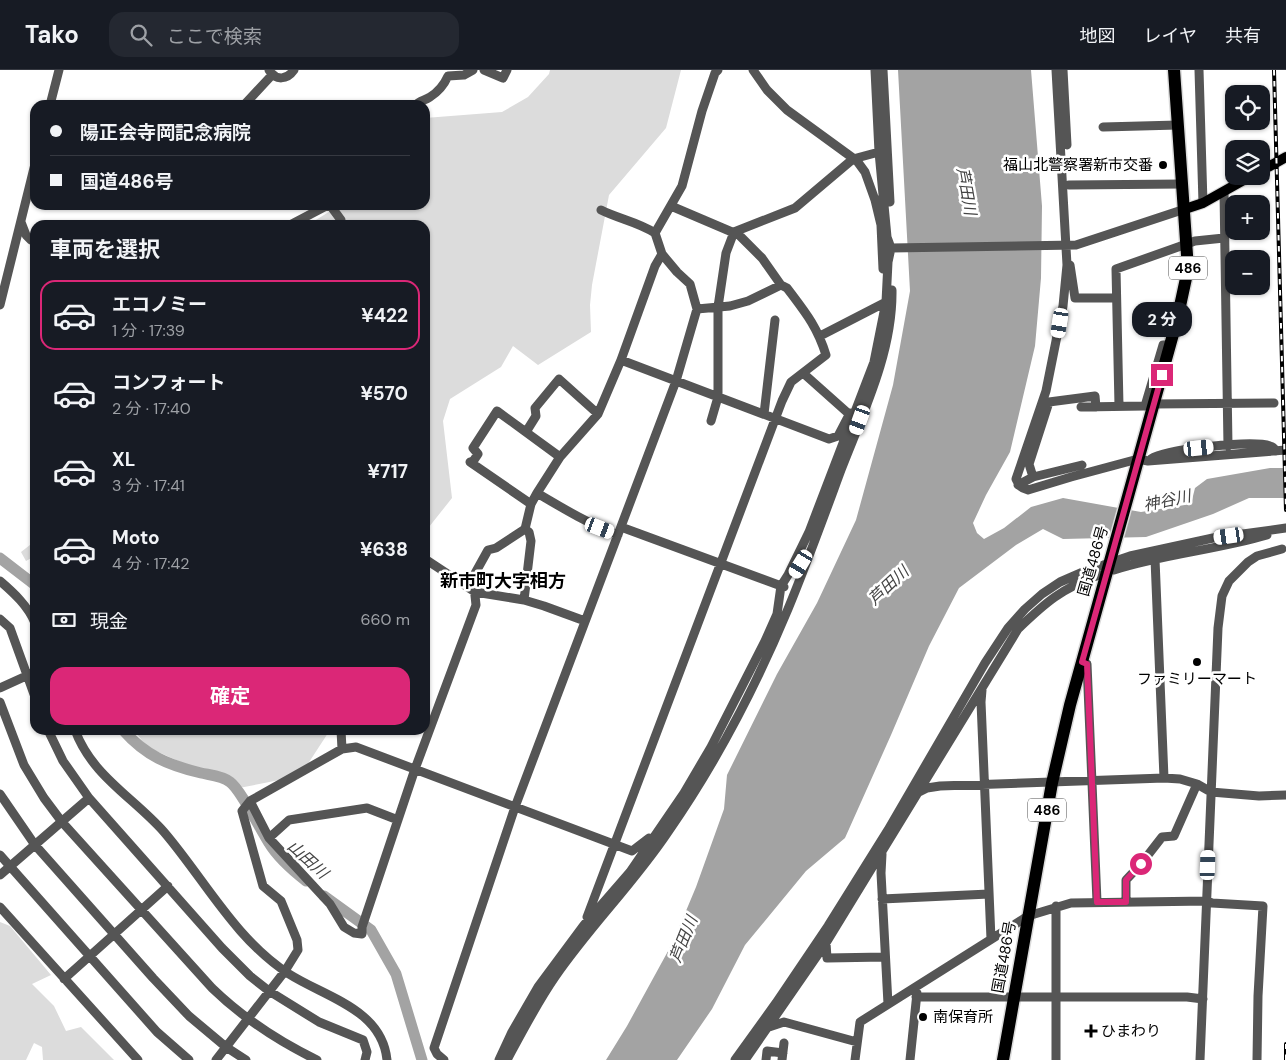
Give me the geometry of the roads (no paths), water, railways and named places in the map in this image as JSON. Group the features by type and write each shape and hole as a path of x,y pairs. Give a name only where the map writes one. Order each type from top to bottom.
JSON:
{"highway":[{"name":"国道486号","path":"1003,1060 1052,782 1070,705 1143,460 1154,404 1184,294 1188,269 1188,243 1174,70"}],"main road":[{"path":"1270,166 1286,157"},
{"path":"1185,209 1203,203 1236,185"}],"street":[{"path":"51,100 59,70"},
{"path":"248,100 271,72 276,77 284,78 294,70"},
{"path":"422,100 429,98 444,85 448,76 464,75 473,70"},
{"path":"484,70 503,78 507,70"},
{"path":"655,233 682,186 702,111 718,70"},
{"path":"499,1060 512,1032 538,987 584,925 630,872 684,793 732,706 777,614 782,586 809,532 874,362 885,302 891,248 880,200 857,161 787,110 766,90 753,70"},
{"path":"875,70 885,302"},
{"path":"507,1060 554,978 582,940 643,867 694,792 720,748 756,679 806,563 877,376 888,333 892,304 891,248 883,70"},
{"path":"1056,70 1066,249 1075,298 1116,298"},
{"path":"1063,70 1069,222 1063,306 1058,340 1046,390 1016,479 1018,484 1028,490 1071,476 1143,460 1281,450"},
{"path":"1199,70 1203,203"},
{"path":"1103,127 1178,125"},
{"path":"711,421 718,397 718,307 726,252 734,232 794,208 853,159 879,152"},
{"path":"1068,185 1183,184"},
{"path":"0,304 30,185"},
{"path":"1224,192 1228,446"},
{"path":"584,925 775,419 791,382 826,355 814,325 787,288 781,285 762,258 739,235 671,206"},
{"path":"891,248 1066,249 1185,209"},
{"path":"300,220 319,210"},
{"path":"333,210 341,220"},
{"path":"444,1060 436,1054 434,1048 515,807 676,381 698,309 690,284 662,254 655,233 601,210"},
{"path":"21,222 26,235 30,238"},
{"path":"1119,406 1116,269 1194,241 1224,238"},
{"path":"16,240 30,240"},
{"path":"430,729 476,605 473,577 488,550 496,548 525,529 531,504 537,493 560,457 598,414 621,360 654,266 662,254"},
{"path":"698,309 730,306 748,301 781,285"},
{"path":"820,336 885,302"},
{"path":"764,414 775,320"},
{"path":"1081,407 1145,406 1163,345 1170,345"},
{"path":"621,360 829,439 838,436 861,392 863,392"},
{"path":"803,374 850,414"},
{"path":"526,432 536,416 535,408 559,379 598,414"},
{"path":"1033,477 1029,464 1049,402 1095,396 1096,407"},
{"path":"1154,404 1274,402"},
{"path":"531,504 471,462 478,454 472,448 497,411 560,457"},
{"path":"1143,460 1164,452 1228,446 1258,444 1272,446 1281,450"},
{"path":"1018,484 1033,477 1082,465"},
{"path":"537,493 600,528 619,531 782,586"},
{"path":"1112,567 1130,556 1214,538 1286,528"},
{"path":"524,600 531,541 525,529"},
{"path":"735,1060 828,926 892,822 985,663 1008,628 1025,609 1060,582 1083,572 1245,541 1272,533 1274,529"},
{"path":"1200,1060 1218,628 1222,596 1229,581 1248,562 1258,556 1282,549"},
{"path":"1155,559 1164,778"},
{"path":"430,562 475,592 524,600 585,621"},
{"path":"782,586 792,579 801,564 806,563"},
{"path":"745,1060 826,943 1018,629 1042,606 1065,589 1099,575"},
{"path":"0,581 17,596 30,613"},
{"path":"782,586 782,606 787,610"},
{"path":"0,620 10,628 30,671"},
{"path":"1082,662 1087,664 1097,902"},
{"path":"985,663 981,702 991,939"},
{"path":"0,688 30,673"},
{"path":"0,702 24,765 44,798 62,822 212,988 235,1010 288,1046 317,1060"},
{"path":"50,735 63,761 89,798 222,948 269,992 319,1022 363,1040 367,1052 365,1060"},
{"path":"77,735 89,759 103,776 163,832 244,936 263,955 285,971 304,983 347,1004 363,1016 378,1033 387,1060"},
{"path":"341,735 342,749"},
{"path":"250,802 270,838 330,904 344,927 354,933 362,934 362,927 428,735"},
{"path":"216,1060 285,971 298,950 297,940 281,901 263,886 242,811 250,802 342,749 356,747 632,851 649,838 652,840"},
{"path":"918,792 940,786 984,786 1164,778 1180,779 1197,784 1211,792 1259,796 1286,795"},
{"path":"1126,902 1126,880 1162,837 1174,836 1197,784"},
{"path":"0,794 35,845 189,1016 226,1047 246,1060"},
{"path":"0,876 89,798"},
{"path":"270,838 289,820 366,808 398,820"},
{"path":"883,852 881,873 888,1004"},
{"path":"0,855 157,1032 189,1060"},
{"path":"64,979 168,886"},
{"path":"882,899 989,894"},
{"path":"855,1060 860,1022 1028,916 1071,903 1207,901 1212,903 1263,906 1257,1060"},
{"path":"1056,906 1056,1060"},
{"path":"0,907 138,1060"},
{"path":"826,943 827,958 885,956"},
{"path":"910,1060 918,985"},
{"path":"916,997 1187,997 1203,999"},
{"path":"768,1028 784,1022 857,1042"},
{"path":"766,1060 767,1051 783,1052"}],"water":[{"name":"芦田川","path":"898,70 1031,70 1042,206 1041,278 1035,346 1010,452 973,523 977,533 984,539 1004,528 1031,507 1063,498 1141,512 1191,504 1195,488 1207,479 1270,468 1286,468 1286,498 1249,498 1213,514 1146,537 1063,539 1043,529 1016,545 959,588 929,646 845,838 806,871 745,945 712,1009 677,1060 606,1060 673,942 696,887 724,809 727,775 777,674 817,603 856,520 893,385 910,291"}],"waterway":[{"name":"山田川","path":"0,558 30,581"},
{"name":"山田川","path":"128,735 140,747 168,763 220,777 230,782 245,801 277,854 306,881"},
{"name":"山田川","path":"324,896 371,930 396,974 422,1060"}],"railway":[{"path":"1274,70 1286,510"},
{"path":"1286,1044 1286,1060"}],"place":[{"name":"福山北警察署新市交番","path":"1163,165"},
{"name":"ファミリーマート","path":"1197,662"},
{"name":"南保育所","path":"923,1017"},
{"name":"ひまわり","path":"1091,1031"}],"district":[{"name":"新市町大字相方","path":"503,581"}],"water label":[{"name":"神谷川","path":"1167,500"}]}
